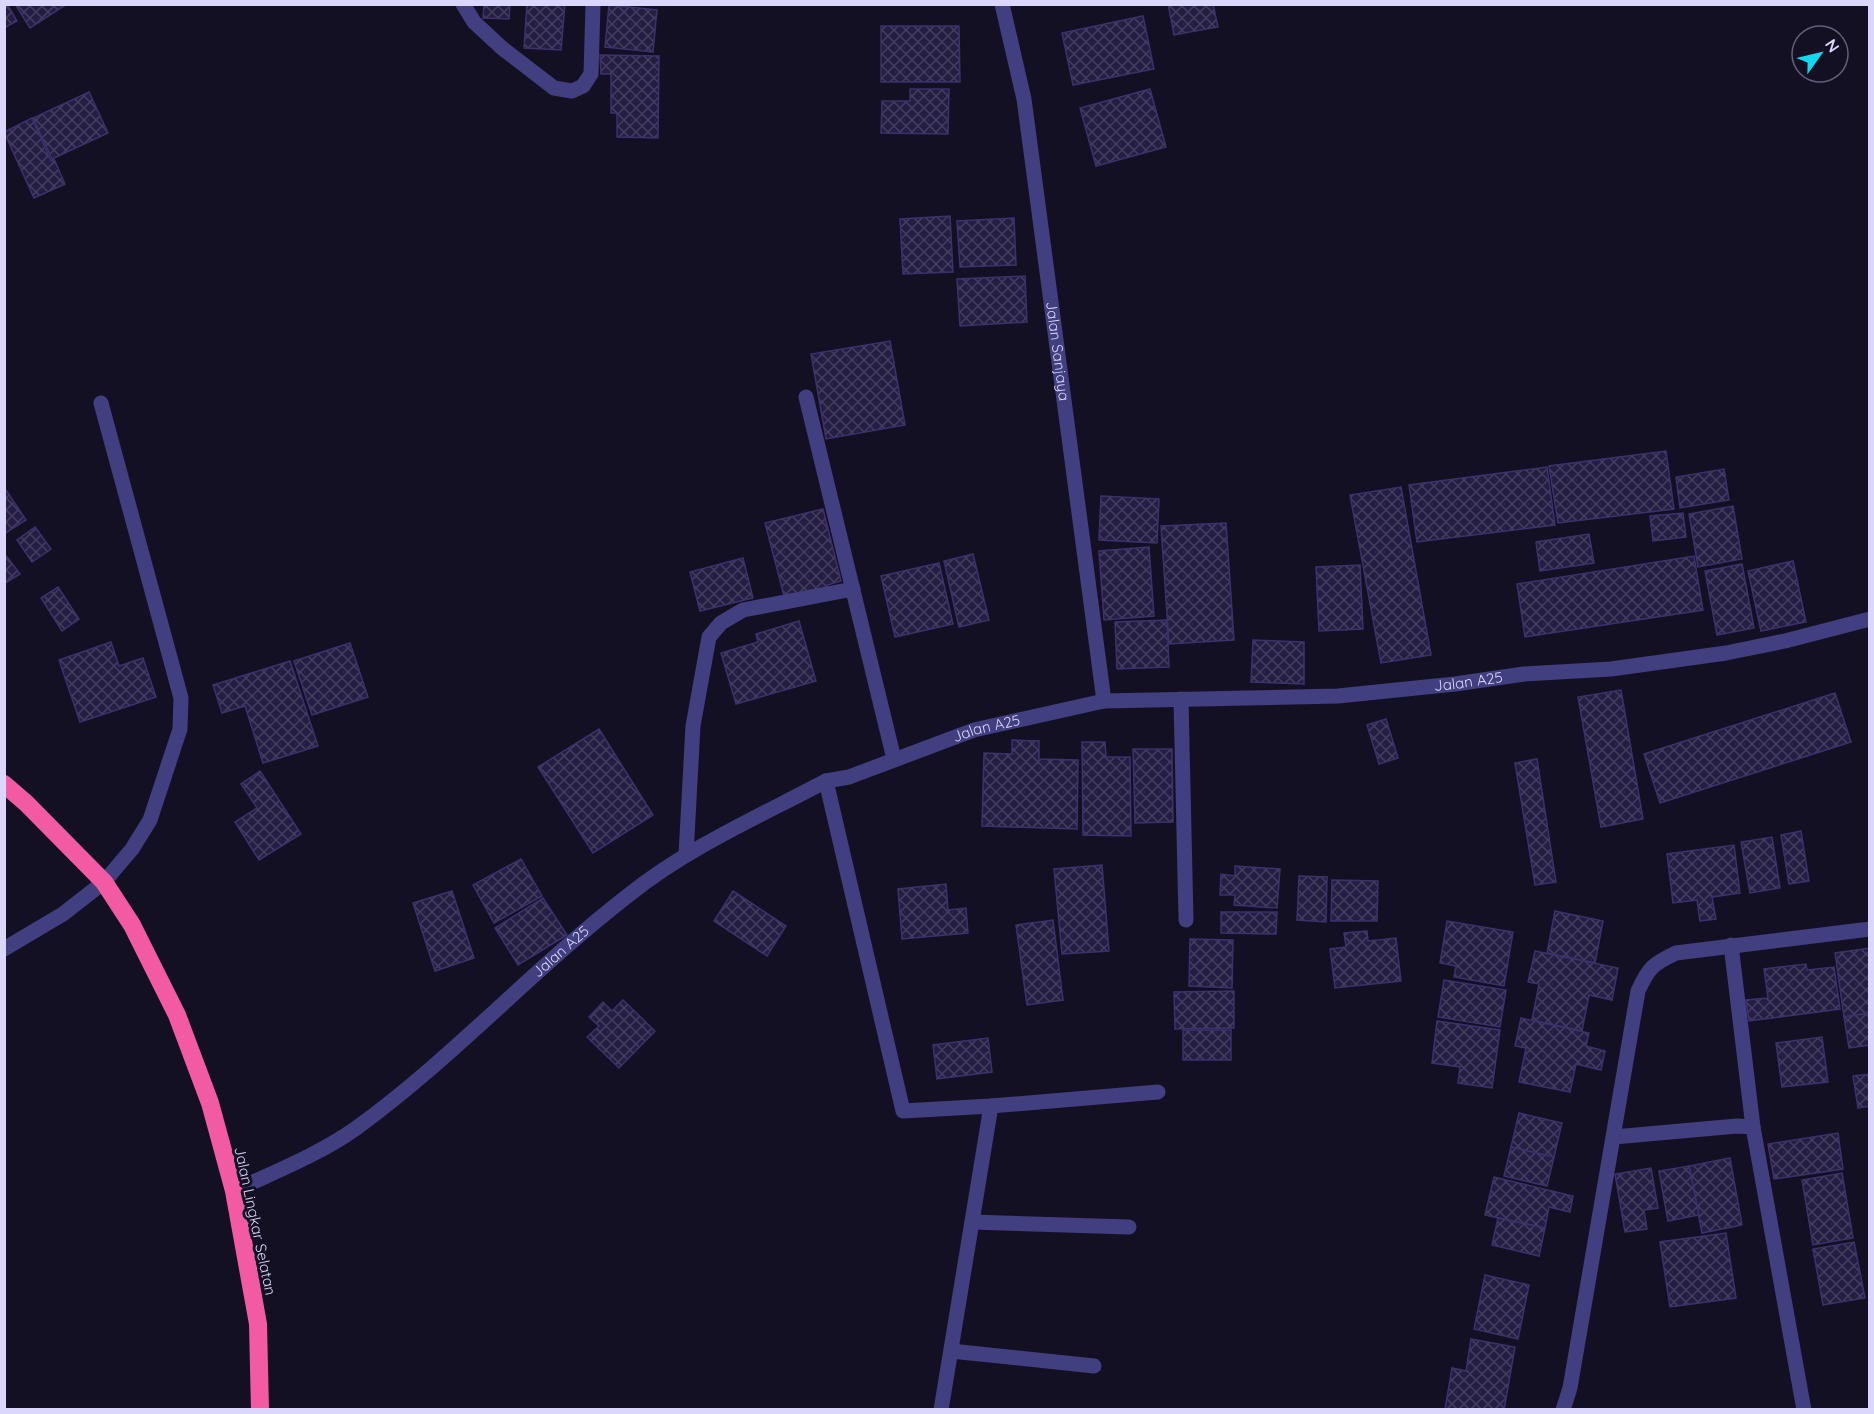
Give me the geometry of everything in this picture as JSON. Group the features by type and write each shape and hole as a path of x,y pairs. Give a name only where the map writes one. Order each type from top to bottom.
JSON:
{"highway":[{"name":"Jalan Lingkar Selatan","path":"4,784 26,803 104,882 132,925 177,1016 210,1103 234,1191 258,1324 260,1410"}],"street":[{"path":"462,4 474,22 502,48 554,88 572,91 583,86 591,74 593,4"},
{"name":"Jalan Sanjaya","path":"1002,4 1023,99 1055,323 1104,701"},
{"path":"806,398 894,759"},
{"path":"4,949 63,914 104,882 132,849 150,820 180,729 181,698 101,403"},
{"path":"686,855 693,726 709,637 721,623 743,610 853,589"},
{"name":"Jalan A25","path":"234,1191 294,1164 353,1130 425,1074 631,892 686,855 826,781 849,777 974,730 1104,701 1338,696 1455,684 1524,674 1611,669 1726,653 1869,620"},
{"path":"1181,699 1186,920"},
{"path":"826,781 903,1111 1158,1092"},
{"path":"1563,1410 1570,1388 1638,991 1647,971 1676,952 1869,929"},
{"path":"1731,945 1753,1127 1804,1410"},
{"path":"941,1410 991,1106"},
{"path":"1614,1137 1737,1126 1753,1127"},
{"path":"972,1222 1129,1227"},
{"path":"951,1352 1094,1366"},
{"path":"1570,1388 1575,1410"}],"building":[{"path":"4,4 7,4 17,21 4,28"},
{"path":"15,4 67,4 30,28"},
{"path":"484,4 510,4 509,19 483,18"},
{"path":"527,4 565,4 561,50 524,48"},
{"path":"1168,4 1213,4 1218,27 1174,35"},
{"path":"609,5 657,10 653,52 605,47"},
{"path":"1143,16 1154,69 1073,85 1062,33"},
{"path":"881,26 959,26 960,82 881,82"},
{"path":"600,55 659,56 658,138 617,137 617,113 611,113 611,74 601,74"},
{"path":"910,89 949,89 948,134 881,133 882,101 910,101"},
{"path":"1150,89 1166,147 1096,166 1080,108"},
{"path":"89,92 108,133 52,159 33,118"},
{"path":"32,118 51,161 54,159 65,184 34,198 4,132"},
{"path":"950,216 953,272 903,274 900,219"},
{"path":"1014,218 1016,265 960,267 957,221"},
{"path":"1025,276 1027,322 960,326 957,279"},
{"path":"890,341 905,425 826,439 811,354"},
{"path":"1666,451 1674,509 1558,523 1549,466"},
{"path":"1547,467 1555,525 1417,542 1409,485"},
{"path":"1724,469 1729,500 1680,508 1676,477"},
{"path":"4,487 26,520 4,534"},
{"path":"1401,487 1431,655 1381,663 1350,495"},
{"path":"1101,496 1159,499 1157,543 1099,540"},
{"path":"1733,506 1742,559 1698,567 1689,514"},
{"path":"823,509 841,581 827,585 828,592 784,596 765,523"},
{"path":"1683,513 1686,537 1653,541 1650,516"},
{"path":"1226,523 1234,640 1169,644 1161,526"},
{"path":"35,527 51,549 32,562 17,540"},
{"path":"1589,534 1594,563 1540,571 1536,542"},
{"path":"1149,547 1154,616 1104,620 1099,551"},
{"path":"4,553 20,574 4,584"},
{"path":"973,554 989,620 959,627 944,561"},
{"path":"1694,556 1703,610 1525,637 1517,584"},
{"path":"743,558 753,598 700,611 690,572"},
{"path":"1793,561 1806,622 1761,631 1748,571"},
{"path":"939,563 953,624 895,637 881,576"},
{"path":"1742,564 1754,628 1717,635 1705,571"},
{"path":"1360,565 1363,629 1319,631 1316,567"},
{"path":"58,587 79,619 62,631 41,598"},
{"path":"1167,620 1169,667 1117,669 1115,622"},
{"path":"799,621 816,681 736,704 721,653 758,642 756,634"},
{"path":"1253,640 1304,642 1304,684 1251,682"},
{"path":"111,642 119,666 143,658 156,697 80,722 59,660"},
{"path":"350,643 368,697 312,715 294,661"},
{"path":"290,661 318,746 263,763 245,706 222,713 213,685"},
{"path":"1621,690 1643,819 1601,827 1578,697"},
{"path":"1835,693 1851,742 1660,803 1644,754"},
{"path":"1386,719 1398,758 1379,764 1367,725"},
{"path":"599,729 653,815 593,853 538,767"},
{"path":"1012,740 1039,741 1039,759 1078,760 1077,829 982,826 984,753 1012,754"},
{"path":"1082,742 1105,742 1106,757 1130,757 1131,836 1083,835"},
{"path":"1133,749 1172,749 1173,822 1135,823"},
{"path":"1537,759 1556,882 1535,885 1515,763"},
{"path":"260,771 301,834 259,860 235,822 257,808 241,784"},
{"path":"1801,831 1809,881 1789,884 1781,835"},
{"path":"1772,837 1780,888 1750,893 1741,842"},
{"path":"1734,845 1740,893 1712,897 1716,919 1700,921 1697,900 1673,903 1667,854"},
{"path":"521,859 542,896 494,923 473,885"},
{"path":"1102,865 1109,951 1062,954 1054,869"},
{"path":"1235,866 1280,869 1277,908 1234,905 1235,895 1220,895 1221,874 1235,876"},
{"path":"1299,876 1327,877 1326,922 1297,920"},
{"path":"1332,880 1378,881 1377,921 1331,921"},
{"path":"946,884 948,910 966,908 968,933 902,939 898,889"},
{"path":"452,891 474,958 435,971 413,903"},
{"path":"733,891 786,926 767,956 714,921"},
{"path":"543,898 567,935 518,965 495,928"},
{"path":"1555,911 1603,921 1595,963 1547,953"},
{"path":"1221,912 1277,912 1276,934 1221,933"},
{"path":"1053,920 1063,1000 1027,1005 1016,925"},
{"path":"1447,921 1513,932 1504,986 1454,977 1456,966 1440,963"},
{"path":"1367,931 1368,941 1396,938 1401,981 1335,988 1330,949 1346,947 1344,933"},
{"path":"1190,939 1233,940 1232,988 1189,986"},
{"path":"1870,948 1870,1013 1844,1017 1835,953"},
{"path":"1535,951 1618,968 1612,1000 1589,995 1582,1031 1532,1020 1539,984 1528,982"},
{"path":"1806,964 1807,970 1834,967 1840,1009 1749,1021 1746,1000 1768,998 1764,969"},
{"path":"1444,980 1506,990 1500,1027 1438,1017"},
{"path":"1234,991 1234,1028 1175,1029 1174,992"},
{"path":"623,1000 655,1031 619,1068 587,1037 599,1026 589,1017 603,1002 612,1011"},
{"path":"1870,1013 1870,1045 1849,1048 1844,1017"},
{"path":"1521,1018 1589,1033 1586,1046 1605,1051 1601,1070 1576,1064 1570,1092 1519,1082 1526,1048 1515,1046"},
{"path":"1437,1021 1500,1030 1492,1088 1458,1083 1460,1067 1432,1063"},
{"path":"1183,1030 1231,1030 1231,1060 1183,1060"},
{"path":"1822,1037 1828,1082 1782,1087 1776,1043"},
{"path":"988,1038 992,1072 937,1079 933,1045"},
{"path":"1870,1074 1870,1106 1858,1108 1853,1076"},
{"path":"1519,1113 1562,1123 1554,1157 1511,1147"},
{"path":"1838,1133 1843,1169 1774,1179 1768,1144"},
{"path":"1511,1147 1554,1157 1547,1186 1504,1176"},
{"path":"1730,1158 1742,1225 1702,1233 1689,1166"},
{"path":"1689,1166 1699,1215 1668,1221 1659,1171"},
{"path":"1651,1168 1658,1208 1644,1210 1647,1229 1625,1232 1615,1174"},
{"path":"1842,1173 1853,1238 1813,1245 1802,1180"},
{"path":"1494,1177 1573,1196 1570,1212 1549,1207 1545,1228 1485,1215"},
{"path":"1498,1218 1545,1228 1539,1256 1492,1245"},
{"path":"1726,1233 1736,1298 1670,1307 1660,1242"},
{"path":"1854,1242 1865,1298 1823,1305 1813,1249"},
{"path":"1485,1275 1529,1285 1518,1339 1474,1329"},
{"path":"1471,1339 1515,1347 1504,1410 1445,1409 1452,1368 1466,1371"}]}
